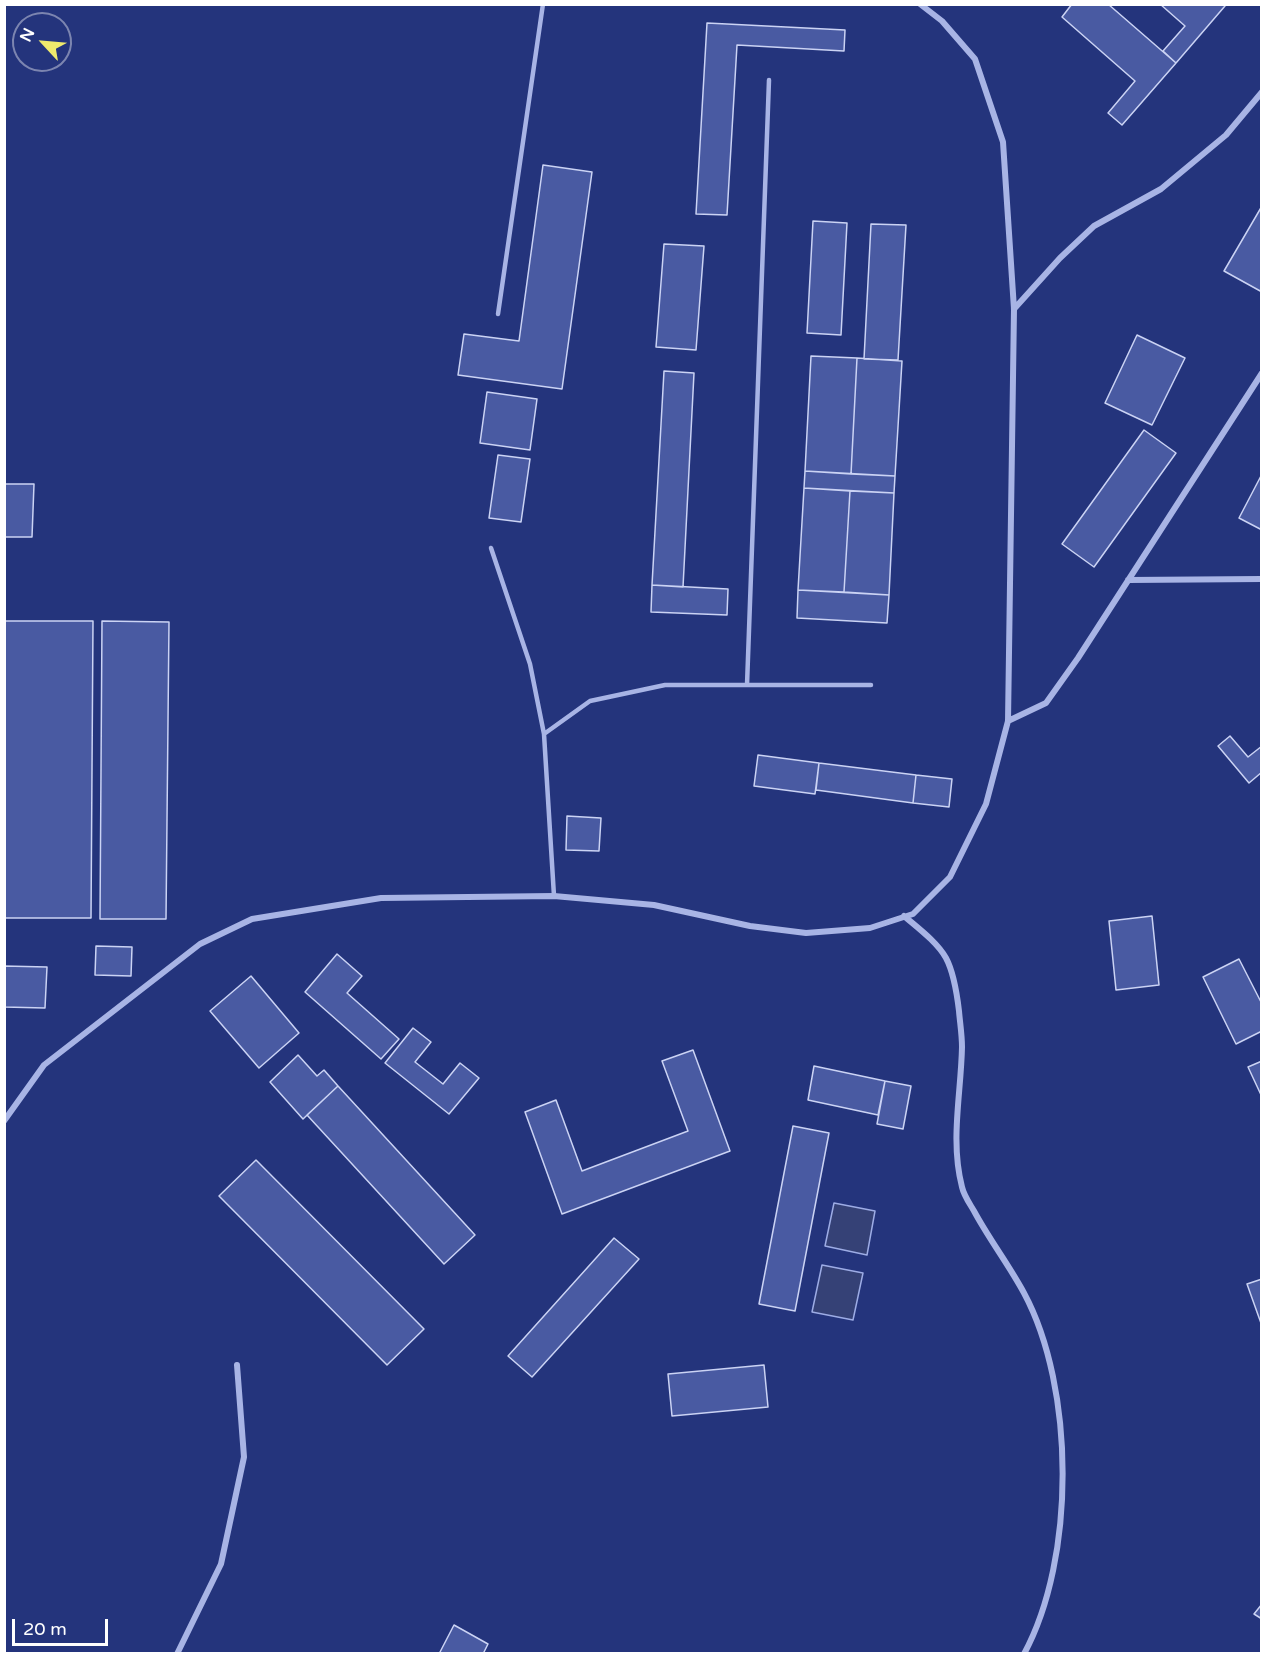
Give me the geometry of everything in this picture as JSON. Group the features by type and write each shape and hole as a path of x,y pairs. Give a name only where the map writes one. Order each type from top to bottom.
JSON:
{"street":[{"path":"4,1121 44,1065 200,944 252,919 381,898 554,896 654,905 750,926 806,933 870,928 913,914 950,877 986,804 1008,721 1014,309 1003,142 975,59 942,21 920,4"},
{"path":"1014,309 1060,258 1094,226 1161,189 1226,135 1262,92"},
{"path":"1008,721 1046,703 1262,373"},
{"path":"1128,580 1262,579"},
{"path":"904,916 928,937 946,958 949,966 957,993 962,1045 956,1155 963,1190 986,1234 1024,1293 1043,1335 1047,1345 1061,1420 1062,1498 1052,1578 1032,1639 1024,1653"},
{"path":"177,1653 221,1564 244,1457 237,1365"}],"lane":[{"path":"498,314 543,4"},
{"path":"747,685 769,80"},
{"path":"491,548 530,664 544,734 554,896"},
{"path":"544,734 590,701 665,685 871,685"}],"water":[{"path":"834,1203 875,1211 867,1255 825,1246"},
{"path":"822,1265 863,1273 853,1320 812,1312"}],"building":[{"path":"1072,4 1108,4 1176,63 1122,125 1108,113 1135,81 1062,17"},
{"path":"1160,4 1223,4 1225,6 1176,63 1163,51 1185,26"},
{"path":"707,23 845,30 844,51 737,45 727,215 696,214"},
{"path":"543,165 592,172 562,389 458,375 464,334 519,341"},
{"path":"1262,206 1262,292 1224,271"},
{"path":"813,221 847,223 841,335 807,333"},
{"path":"871,224 906,225 898,360 864,359"},
{"path":"664,244 704,246 696,350 656,347"},
{"path":"1137,335 1185,358 1152,425 1105,403"},
{"path":"811,356 857,358 851,474 805,471"},
{"path":"857,358 902,361 895,476 851,474"},
{"path":"664,371 694,373 683,587 652,585"},
{"path":"487,392 537,399 530,450 480,443"},
{"path":"1144,430 1176,453 1094,567 1062,544"},
{"path":"498,455 530,459 521,522 489,518"},
{"path":"805,471 895,476 894,493 804,488"},
{"path":"1262,474 1262,530 1239,518"},
{"path":"4,484 34,484 32,537 4,537"},
{"path":"804,488 850,491 844,592 798,590"},
{"path":"850,491 894,493 889,595 844,592"},
{"path":"652,585 728,589 727,615 651,612"},
{"path":"798,590 889,595 887,623 797,618"},
{"path":"4,621 93,621 91,918 4,918"},
{"path":"102,621 169,622 166,919 100,919"},
{"path":"1230,736 1248,757 1262,746 1262,772 1249,783 1218,746"},
{"path":"758,755 819,763 815,794 754,786"},
{"path":"819,763 916,775 913,803 816,790"},
{"path":"916,775 952,779 949,807 913,803"},
{"path":"567,816 601,818 599,851 566,850"},
{"path":"1152,916 1159,985 1116,990 1109,921"},
{"path":"96,946 132,947 131,976 95,975"},
{"path":"337,954 362,976 347,993 399,1039 381,1059 305,992"},
{"path":"1239,959 1262,1004 1262,1031 1236,1044 1203,977"},
{"path":"4,966 47,967 45,1008 4,1007"},
{"path":"251,976 299,1033 259,1068 210,1011"},
{"path":"413,1028 431,1042 415,1062 443,1084 460,1063 479,1078 449,1114 385,1063"},
{"path":"693,1050 730,1151 562,1214 525,1112 556,1100 582,1171 688,1131 662,1061"},
{"path":"298,1055 317,1076 324,1070 338,1086 303,1119 270,1082"},
{"path":"1262,1061 1262,1097 1248,1067"},
{"path":"814,1066 885,1081 878,1115 808,1100"},
{"path":"885,1081 911,1086 903,1129 877,1124"},
{"path":"338,1086 475,1235 444,1264 307,1115"},
{"path":"793,1126 829,1133 795,1311 759,1304"},
{"path":"256,1160 424,1329 387,1365 219,1196"},
{"path":"614,1238 639,1259 532,1377 508,1356"},
{"path":"1262,1279 1262,1326 1247,1284"},
{"path":"764,1365 768,1407 672,1416 668,1374"},
{"path":"1262,1604 1262,1619 1254,1614"},
{"path":"454,1625 488,1644 483,1654 439,1654"}]}
